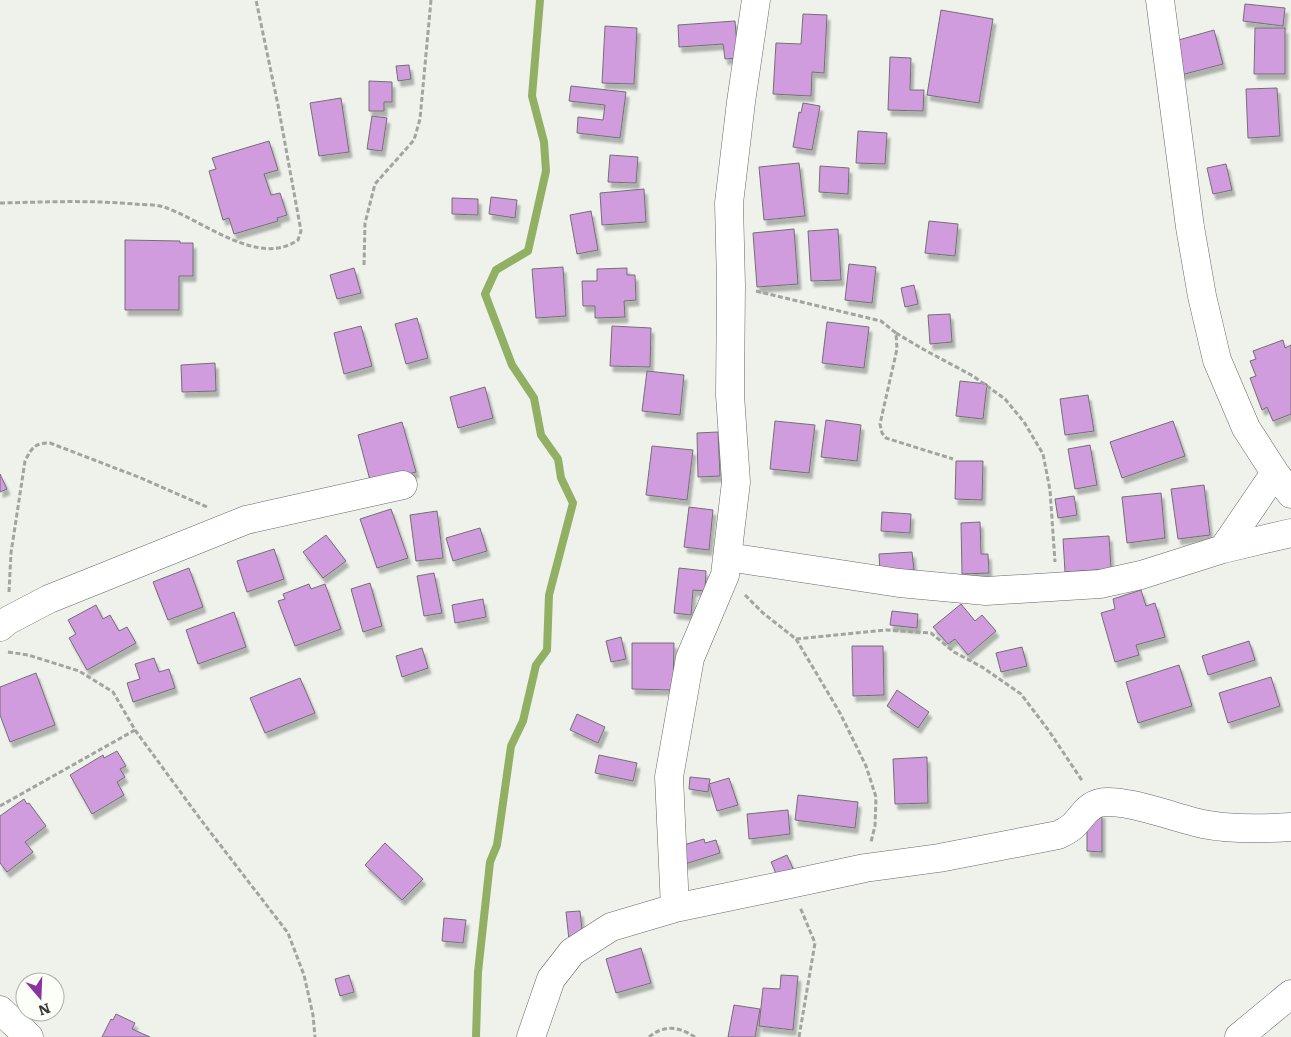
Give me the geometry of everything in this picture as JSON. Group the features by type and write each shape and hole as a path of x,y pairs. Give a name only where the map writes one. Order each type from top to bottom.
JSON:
{"street":[{"path":"676,908 669,778 690,658 726,566 736,482 730,395 732,286 729,203 756,0"},
{"path":"1160,0 1190,227 1214,351 1246,428 1283,483 1223,549"},
{"path":"4,624 49,599 246,520 403,485"},
{"path":"726,566 976,590 1057,588 1100,584 1141,575 1223,549 1291,533"},
{"path":"531,1037 551,979 572,952 611,927 676,908 865,868 939,858 1058,835 1076,824 1084,812 1097,804 1110,801 1190,821 1230,828 1291,827"},
{"path":"1239,1037 1291,994"},
{"path":"0,1010 29,1037"}],"path":[{"path":"0,204 93,201 163,207 241,242 262,249 283,248 298,240 301,231 278,105 256,0"},
{"path":"364,265 365,223 375,184 414,140 420,119 431,0"},
{"path":"732,286 881,321 896,333 921,348 973,376 1005,399 1024,422 1043,454 1048,481 1057,588"},
{"path":"896,333 897,349 880,424 882,432 886,438 953,459"},
{"path":"4,624 11,553 25,460 32,447 40,443 50,443 141,478 195,503 246,520"},
{"path":"726,566 763,613 796,639 840,713 866,766 876,797 875,826 865,868"},
{"path":"796,639 886,630 931,634 954,652 982,667 1021,694 1097,804"},
{"path":"0,651 28,655 80,671 113,692 135,730 288,933 304,975 313,1014 315,1037"},
{"path":"0,806 11,802 135,730"},
{"path":"790,884 816,943 799,1037 794,1037"},
{"path":"650,1037 656,1032 669,1027 684,1030 695,1037"}],"building":[{"path":"1245,4 1285,8 1283,26 1243,21"},
{"path":"941,10 993,19 979,103 927,95"},
{"path":"803,14 827,15 824,73 812,72 811,96 773,94 776,43 801,44"},
{"path":"735,21 738,58 725,59 723,44 679,47 678,25"},
{"path":"605,26 637,28 634,84 602,83"},
{"path":"1255,28 1285,28 1285,74 1254,74"},
{"path":"1214,30 1223,64 1177,76 1168,43"},
{"path":"890,57 911,58 910,90 924,90 923,111 888,110"},
{"path":"409,65 411,79 398,81 396,66"},
{"path":"369,81 392,82 392,102 384,102 384,111 369,111"},
{"path":"571,86 626,92 620,138 577,133 578,117 603,120 605,105 569,101"},
{"path":"1277,88 1280,136 1248,138 1246,89"},
{"path":"341,98 349,152 319,156 310,103"},
{"path":"803,103 820,106 812,150 793,147 799,112 801,113"},
{"path":"372,116 387,118 382,151 367,149"},
{"path":"858,131 887,133 885,164 856,163"},
{"path":"269,141 278,170 264,174 271,195 280,193 287,215 277,218 278,221 234,234 229,218 223,220 209,171 216,169 212,158"},
{"path":"610,155 638,157 636,183 608,182"},
{"path":"799,163 805,216 764,220 759,167"},
{"path":"1226,164 1232,190 1213,194 1207,168"},
{"path":"820,166 849,168 848,194 819,192"},
{"path":"644,189 646,222 602,225 600,193"},
{"path":"491,197 517,200 515,218 489,214"},
{"path":"452,198 478,199 478,215 452,214"},
{"path":"591,211 598,250 577,254 570,215"},
{"path":"929,221 958,224 955,256 925,253"},
{"path":"794,229 798,284 757,287 753,233"},
{"path":"838,229 841,280 811,281 808,231"},
{"path":"125,240 193,243 193,276 179,276 179,310 125,310"},
{"path":"849,264 876,267 872,303 845,300"},
{"path":"563,267 566,316 536,318 532,269"},
{"path":"354,268 361,293 337,299 330,275"},
{"path":"627,268 627,275 635,275 636,300 624,301 625,317 595,318 595,306 583,306 582,281 597,281 597,269"},
{"path":"914,285 918,304 905,307 901,288"},
{"path":"950,314 952,342 930,344 928,315"},
{"path":"417,318 428,358 406,364 395,324"},
{"path":"827,322 869,327 864,368 822,363"},
{"path":"361,326 372,366 344,374 334,333"},
{"path":"612,326 651,328 650,367 610,366"},
{"path":"1283,340 1285,348 1291,345 1291,414 1273,421 1267,407 1262,410 1250,378 1256,376 1250,361 1256,359 1253,351"},
{"path":"215,363 216,391 182,392 181,365"},
{"path":"647,371 684,375 680,415 642,411"},
{"path":"960,381 987,384 983,419 956,416"},
{"path":"485,387 493,418 458,428 450,397"},
{"path":"1088,395 1094,431 1065,435 1060,399"},
{"path":"826,420 861,425 857,461 821,457"},
{"path":"775,421 815,425 809,473 770,469"},
{"path":"1173,421 1185,456 1122,478 1110,442"},
{"path":"402,422 416,472 371,484 358,435"},
{"path":"718,432 720,476 698,477 697,433"},
{"path":"1090,445 1097,485 1075,489 1068,449"},
{"path":"652,446 693,450 687,500 646,495"},
{"path":"956,461 983,461 982,500 955,499"},
{"path":"0,474 7,489 0,492"},
{"path":"1204,485 1210,535 1178,539 1171,489"},
{"path":"1161,493 1165,538 1127,543 1122,497"},
{"path":"1074,496 1077,515 1058,518 1055,499"},
{"path":"689,507 713,510 709,550 684,547"},
{"path":"391,509 408,558 377,568 360,519"},
{"path":"437,511 443,558 416,561 410,515"},
{"path":"882,512 911,514 910,533 881,531"},
{"path":"980,522 981,554 988,554 989,573 962,574 961,523"},
{"path":"480,528 487,551 453,561 446,538"},
{"path":"326,535 346,561 323,578 303,552"},
{"path":"1109,536 1111,569 1065,572 1063,539"},
{"path":"274,549 284,579 247,592 237,561"},
{"path":"912,552 914,570 880,572 879,554"},
{"path":"189,568 203,607 168,620 153,582"},
{"path":"679,568 706,571 705,591 693,590 691,615 674,613"},
{"path":"434,573 442,613 424,616 417,576"},
{"path":"370,583 382,626 363,632 351,589"},
{"path":"309,584 311,589 325,584 341,629 295,646 278,601 285,599 283,594"},
{"path":"1141,590 1146,606 1155,603 1165,637 1136,645 1139,655 1115,662 1101,613 1115,609 1113,599"},
{"path":"483,599 486,617 455,623 452,605"},
{"path":"961,604 975,621 982,615 996,631 968,655 955,639 948,644 933,627"},
{"path":"96,605 103,619 110,615 119,631 127,627 136,643 87,670 69,638 76,634 68,620"},
{"path":"892,611 918,614 917,628 890,625"},
{"path":"234,612 246,647 198,664 186,630"},
{"path":"621,637 626,659 611,662 606,641"},
{"path":"1249,641 1255,660 1208,675 1202,656"},
{"path":"632,643 674,643 673,690 632,689"},
{"path":"852,646 883,646 884,695 853,696"},
{"path":"1022,647 1027,666 1001,672 996,653"},
{"path":"422,648 428,668 402,677 396,656"},
{"path":"154,658 159,672 169,669 175,688 133,702 127,683 140,679 135,664"},
{"path":"1179,665 1192,706 1138,723 1126,682"},
{"path":"36,673 55,725 10,742 0,715 0,687"},
{"path":"1271,677 1280,706 1228,723 1219,693"},
{"path":"300,678 315,713 265,733 250,698"},
{"path":"897,690 929,712 918,728 887,706"},
{"path":"577,714 605,727 598,743 570,730"},
{"path":"117,751 126,766 120,769 125,777 117,782 124,795 92,814 70,775 103,755 104,758"},
{"path":"599,755 637,763 633,781 595,773"},
{"path":"927,757 928,803 895,804 893,759"},
{"path":"690,777 710,779 708,792 689,789"},
{"path":"729,778 738,805 717,811 709,784"},
{"path":"798,795 858,802 855,828 795,820"},
{"path":"24,799 46,826 25,842 33,852 7,872 0,863 0,816"},
{"path":"788,810 790,834 749,839 747,814"},
{"path":"1087,813 1102,813 1102,852 1087,851"},
{"path":"704,839 705,843 716,840 720,853 685,864 680,846"},
{"path":"385,843 423,879 402,900 365,865"},
{"path":"787,855 794,871 778,878 771,862"},
{"path":"580,911 583,939 569,940 566,912"},
{"path":"444,918 466,920 463,943 442,941"},
{"path":"641,948 651,983 616,993 606,959"},
{"path":"349,975 354,992 340,996 335,979"},
{"path":"781,975 798,976 793,1030 759,1026 763,988 780,989"},
{"path":"734,1005 760,1009 755,1037 728,1037"},
{"path":"116,1014 135,1023 132,1029 150,1037 102,1037 111,1019 113,1020"}],"waterway":[{"path":"476,1037 478,972 490,862 497,845 511,746 523,721 536,665 547,650 549,595 573,503 561,478 558,459 541,435 534,398 512,365 485,294 496,270 528,251 546,171 544,142 532,96 540,0"}]}
